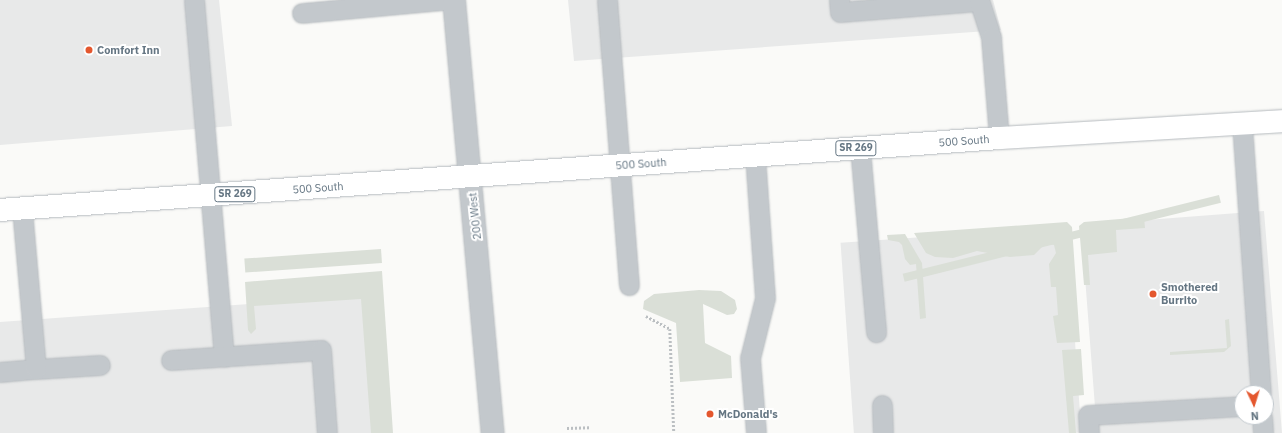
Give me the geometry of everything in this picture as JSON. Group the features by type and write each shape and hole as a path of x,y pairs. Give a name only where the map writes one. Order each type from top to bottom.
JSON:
{"main road":[{"name":"500 South","path":"0,210 471,178 755,155 999,138 1282,121"}],"street":[{"name":"200 West","path":"454,0 493,433"}],"lane":[{"path":"194,0 209,196 224,356"},
{"path":"302,13 443,0"},
{"path":"606,0 618,166 629,285"},
{"path":"839,0 840,12 979,1 991,38 999,138"},
{"path":"1242,124 1259,385"},
{"path":"860,148 876,332"},
{"path":"755,155 765,298 750,358 756,433"},
{"path":"22,209 36,369"},
{"path":"171,360 321,350 327,433"},
{"path":"0,372 100,365"},
{"path":"882,405 884,433"},
{"path":"1089,433 1088,415 1234,406"}],"path":[{"path":"646,316 670,329 674,433"},
{"path":"567,428 590,427"}],"shaded area":[{"path":"0,0 219,0 232,126 0,145"},
{"path":"568,0 993,0 1001,30 574,61"},
{"path":"1219,195 1221,203 905,282 903,274"},
{"path":"1264,211 1282,433 1097,433 1081,225"},
{"path":"1144,217 1145,228 1116,230 1117,252 1088,255 1090,285 1084,285 1079,226 1084,222"},
{"path":"1067,222 1072,227 1080,342 1057,343 1053,316 1058,315 1056,287 1051,287 1049,264 1056,253 1054,245 1046,243 1034,255 1010,257 977,251 953,258 935,257 926,253 914,233"},
{"path":"1067,227 1081,432 854,433 841,243"},
{"path":"905,234 922,263 926,318 920,319 916,264 910,265 905,259 902,245 899,242 888,240 887,235"},
{"path":"381,249 382,263 245,273 244,259"},
{"path":"382,271 393,433 371,433 361,299 254,306 256,329 251,334 248,330 245,282"},
{"path":"699,290 721,291 735,300 737,309 734,314 727,315 703,304 705,343 731,356 732,378 680,382 676,323 643,309 644,301 654,294"},
{"path":"372,295 382,433 0,433 0,322"},
{"path":"1229,319 1231,346 1224,352 1170,355 1170,352 1227,348 1225,320"},
{"path":"1081,349 1084,395 1073,396 1076,433 1069,433 1062,350"}],"place":[{"name":"Comfort Inn","path":"89,50"},
{"name":"Smothered Burrito","path":"1153,294"},
{"name":"McDonald's","path":"710,414"}]}
